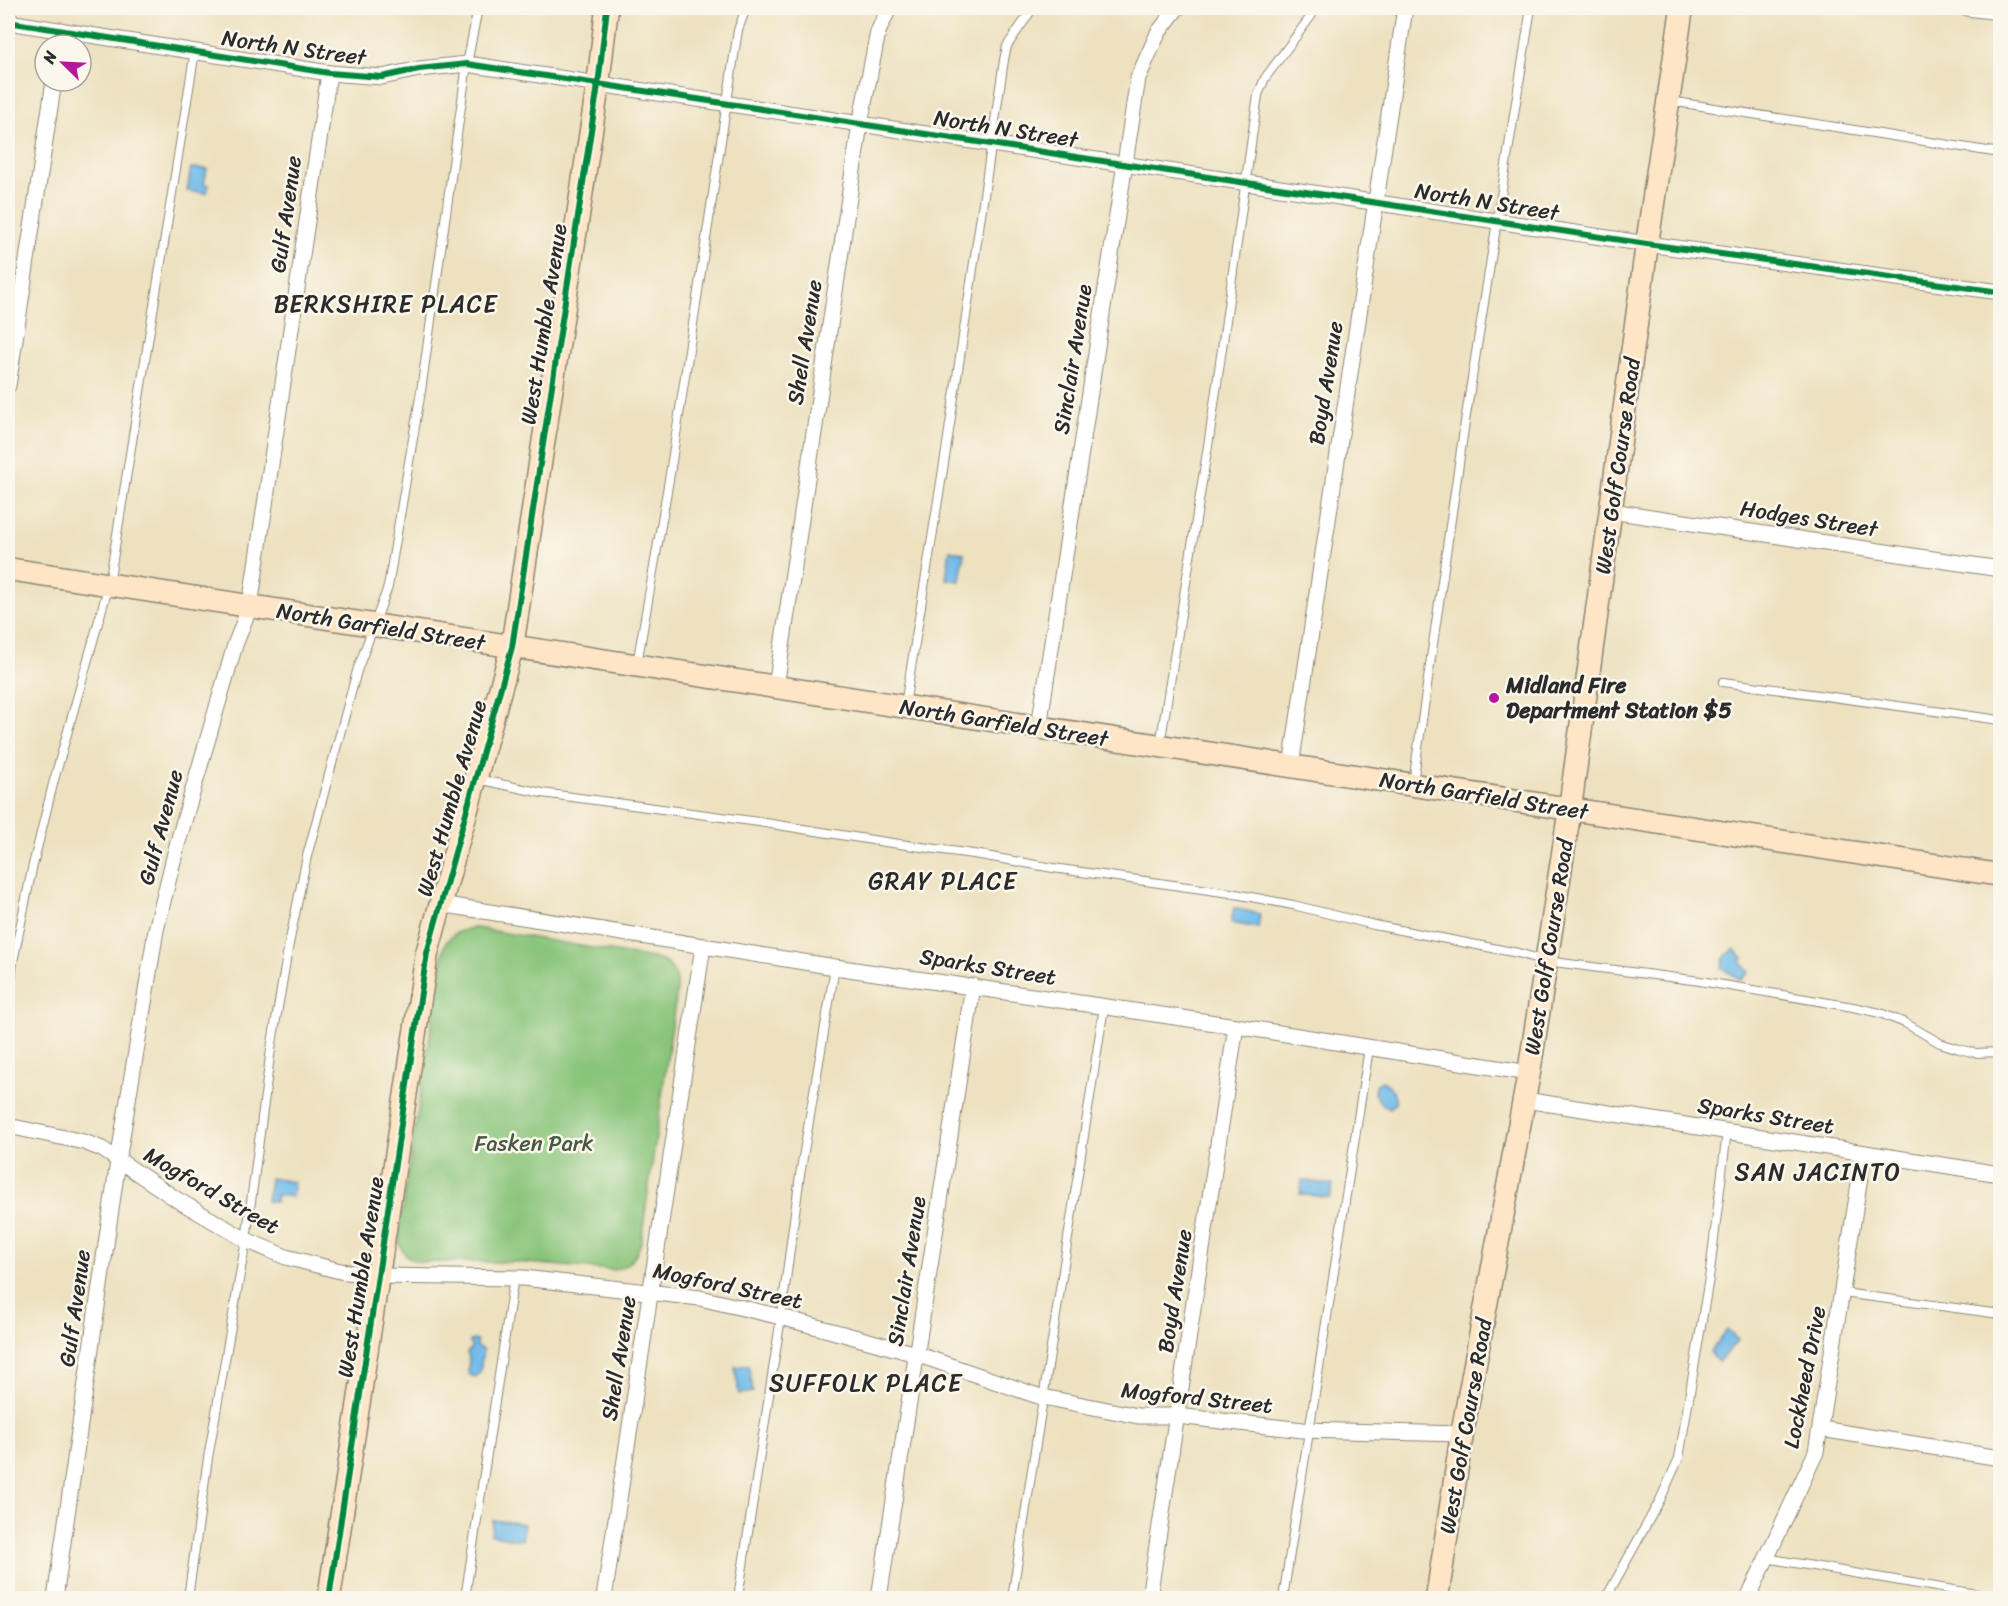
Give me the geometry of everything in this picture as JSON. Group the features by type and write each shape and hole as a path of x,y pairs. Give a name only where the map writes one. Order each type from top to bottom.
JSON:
{"main road":[{"name":"West Humble Avenue","path":"329,1599 428,952 512,647 598,85 607,8"},
{"name":"West Golf Course Road","path":"1437,1599 1462,1434 1525,1100 1570,808 1647,244 1682,8"},
{"name":"North Garfield Street","path":"8,569 2001,875"}],"street":[{"name":"Shell Avenue","path":"776,687 860,124 878,32 889,8"},
{"name":"Sinclair Avenue","path":"1039,727 1138,78 1158,33 1177,8"},
{"name":"Boyd Avenue","path":"1291,766 1405,8"},
{"path":"1967,8 2001,12"},
{"name":"North N Street","path":"8,22 44,33"},
{"name":"North N Street","path":"93,41 195,51 329,73 382,76 467,64 1647,244 2001,292"},
{"name":"Gulf Avenue","path":"55,1599 118,1161 156,930 177,845 228,667 250,606 329,73"},
{"path":"8,386 52,93"},
{"name":"Hodges Street","path":"1611,511 2001,569"},
{"name":"Sparks Street","path":"440,904 1529,1073"},
{"name":"Shell Avenue","path":"604,1599 703,946"},
{"name":"Sinclair Avenue","path":"879,1599 972,986"},
{"name":"Boyd Avenue","path":"1149,1599 1236,1026"},
{"name":"Sparks Street","path":"1525,1100 2001,1174"},
{"name":"Mogford Street","path":"8,1126 84,1142 102,1149 176,1199 246,1240 286,1257 348,1273 378,1276 514,1277 700,1298 781,1317 916,1354 1043,1397 1138,1416 1178,1416 1309,1430 1462,1434"},
{"name":"Lockheed Drive","path":"1748,1599 1816,1452 1864,1153"},
{"path":"1821,1429 2001,1458"}],"lane":[{"path":"188,1599 208,1458 246,1240 271,1049 307,856 357,671 388,587 421,391 467,64 478,8"},
{"path":"637,666 670,474 738,30 746,8"},
{"path":"905,706 1007,46 1033,8"},
{"path":"1160,746 1210,433 1258,94 1265,78 1317,8"},
{"path":"1413,785 1465,422 1531,8"},
{"path":"8,1002 14,962 52,784 109,584 195,51"},
{"path":"1668,100 2001,153"},
{"path":"1723,682 2001,720"},
{"path":"475,779 542,793 759,822 1293,904 1546,961 1700,981 1853,1007 1880,1013 1905,1023 1940,1043 1959,1049 1976,1053 2001,1052"},
{"path":"738,1599 801,1175 835,967"},
{"path":"1012,1599 1104,1007"},
{"path":"1283,1599 1369,1048"},
{"path":"1606,1599 1660,1500 1679,1458 1710,1272 1727,1131"},
{"path":"465,1599 514,1277"},
{"path":"1843,1293 2001,1314"},
{"path":"1766,1558 2001,1598"}],"green space":[{"name":"Fasken Park","path":"476,928 656,959 670,966 675,974 677,989 641,1242 631,1260 619,1269 514,1262 421,1262 409,1258 403,1251 399,1241 399,1229 444,946 457,932"}],"water":[{"path":"191,168 207,169 204,184 209,185 207,193 187,191"},
{"path":"950,550 964,553 960,581 946,579"},
{"path":"1234,908 1260,914 1258,928 1231,923"},
{"path":"1734,949 1743,958 1741,963 1749,972 1741,980 1722,968 1724,958"},
{"path":"1382,1081 1394,1093 1395,1103 1390,1108 1382,1105 1374,1093 1375,1085"},
{"path":"270,1178 294,1182 292,1197 276,1195 275,1202 267,1201"},
{"path":"1302,1180 1333,1185 1330,1198 1300,1194"},
{"path":"1727,1330 1738,1340 1718,1362 1710,1352"},
{"path":"470,1341 477,1341 477,1347 483,1350 480,1372 475,1377 468,1372 467,1353 471,1348"},
{"path":"749,1365 753,1392 739,1394 735,1367"},
{"path":"493,1520 524,1524 522,1540 491,1535"}],"cycle path":[{"path":"329,1598 427,953 512,647 598,85 607,8"},
{"path":"8,22 329,73 382,77 419,69 467,64 1647,244 2000,292"}],"place":[{"name":"Midland Fire Department Station $5","path":"1494,698"}],"district":[{"name":"BERKSHIRE PLACE","path":"386,304"},
{"name":"GRAY PLACE","path":"943,881"},
{"name":"SAN JACINTO","path":"1818,1172"},
{"name":"SUFFOLK PLACE","path":"866,1383"}]}
